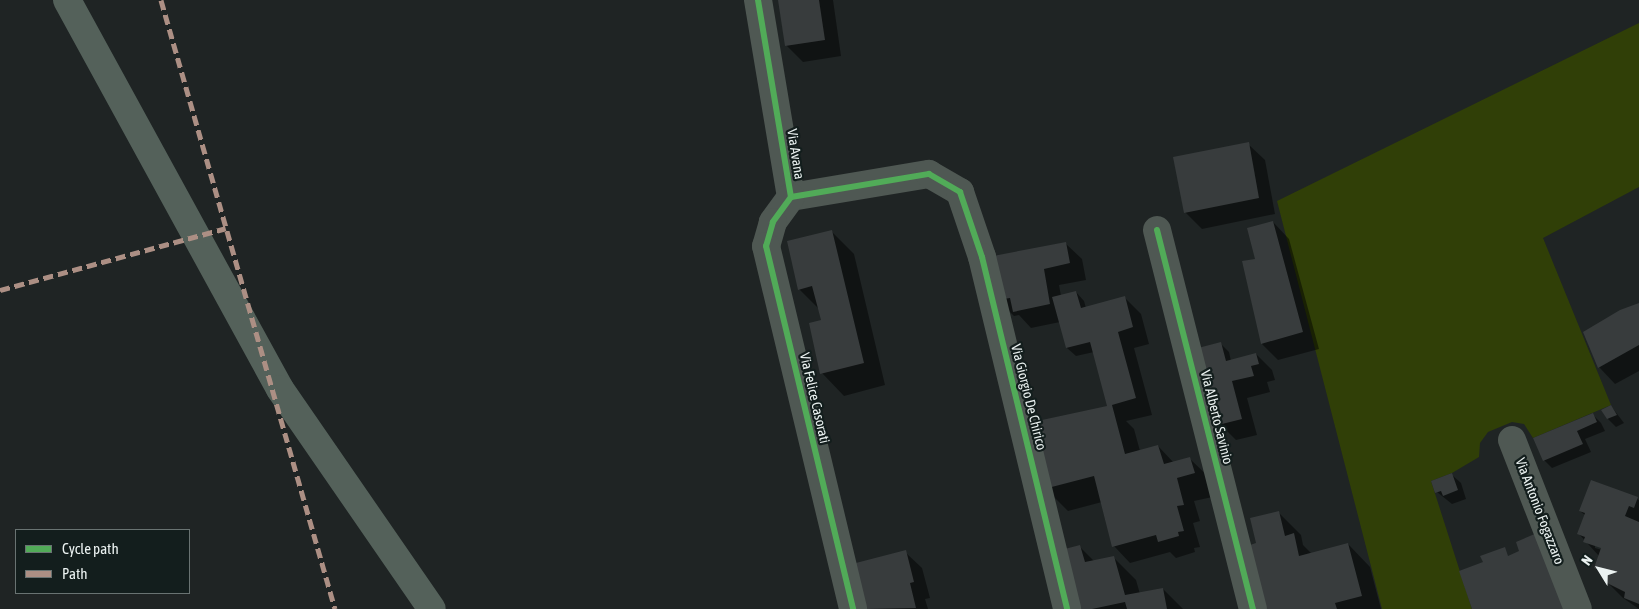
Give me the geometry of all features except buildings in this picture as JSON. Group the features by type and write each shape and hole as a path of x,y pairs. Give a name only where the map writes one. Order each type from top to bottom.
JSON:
{"main road":[{"path":"67,0 280,390 432,609"}],"street":[{"name":"Via Avana","path":"758,0 791,197 930,174 960,192"},
{"name":"Via Giorgio De Chirico","path":"960,192 982,257 1067,609"},
{"name":"Via Felice Casorati","path":"791,197 773,222 766,246 853,609"},
{"name":"Via Alberto Savinio","path":"1157,230 1253,609"},
{"name":"Via Antonio Fogazzaro","path":"1512,440 1578,609"}],"green space":[{"path":"1639,23 1639,187 1543,238 1611,405 1533,438 1524,424 1512,422 1488,432 1480,443 1479,457 1452,473 1431,481 1472,609 1382,609 1277,201"}],"marked path":[{"path":"161,0 335,609"},
{"path":"0,290 226,228"}],"cycle path":[{"path":"758,0 791,197 929,174 960,192 982,257 1067,609"},
{"path":"791,197 773,222 766,246 853,609"},
{"path":"1157,230 1253,609"}]}
